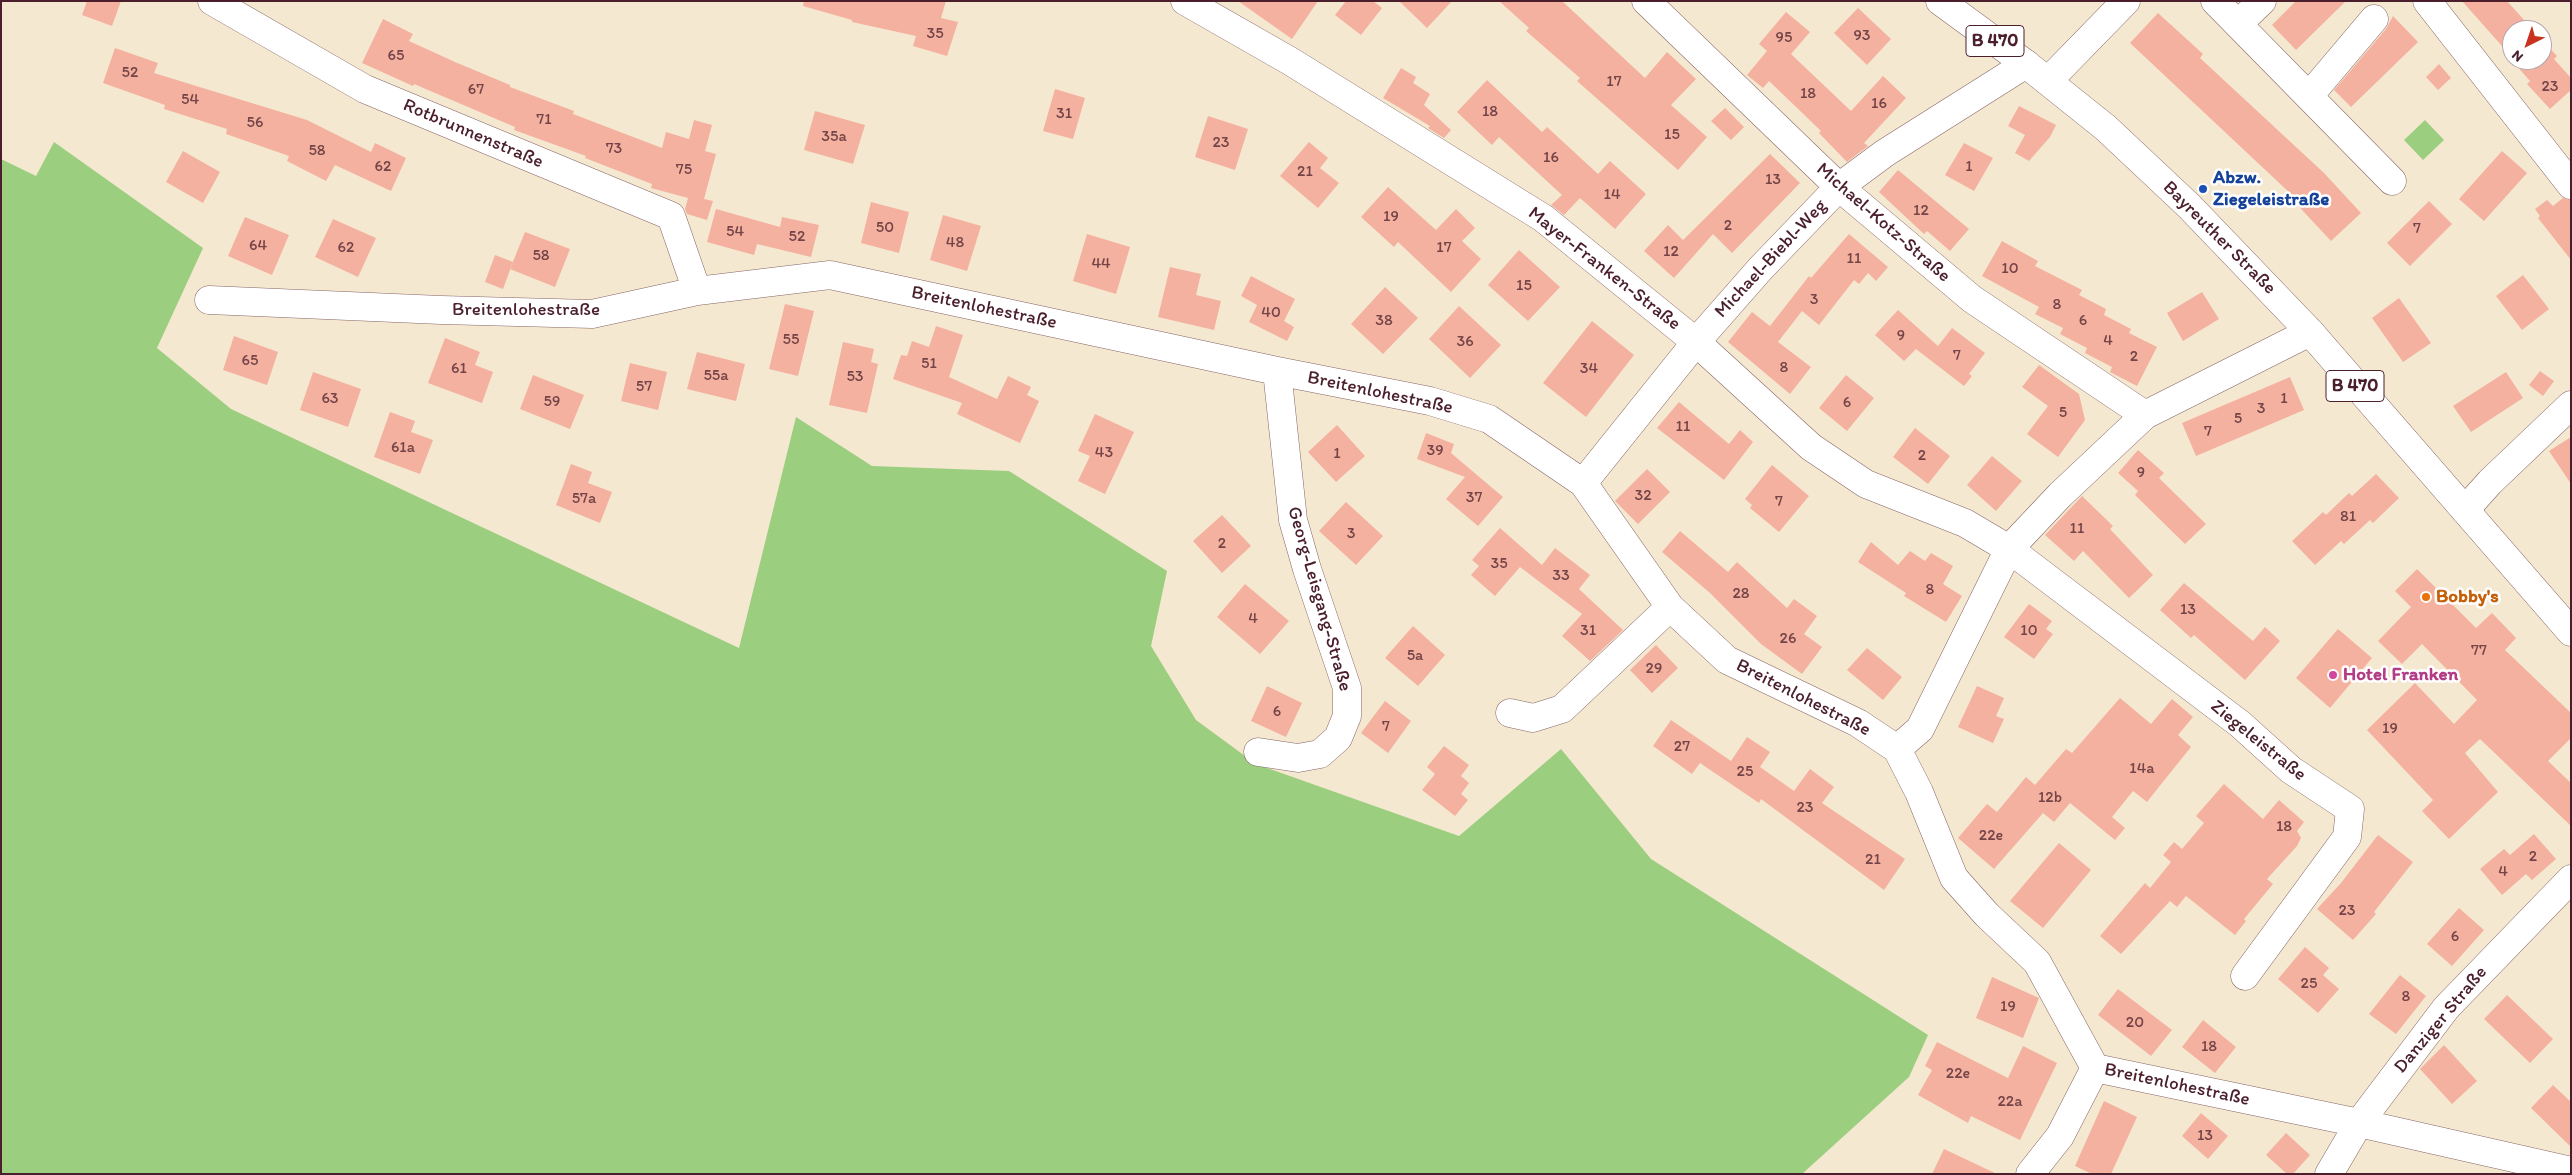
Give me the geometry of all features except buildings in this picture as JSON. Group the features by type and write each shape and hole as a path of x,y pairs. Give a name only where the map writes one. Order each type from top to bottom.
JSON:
{"street":[{"name":"Rotbrunnenstraße","path":"212,1 365,89 671,216 697,291"},
{"name":"Mayer-Franken-Straße","path":"1185,1 1290,61 1543,218 1696,342 1811,447 1850,474 1866,484 1965,523 2009,549"},
{"name":"Michael-Kotz-Straße","path":"1646,1 1838,187 1972,299 2145,416"},
{"name":"Bayreuther Straße","path":"1940,1 2026,64 2106,128 2189,206 2310,332 2401,439 2571,632"},
{"path":"2048,81 2126,1"},
{"path":"2215,1 2392,181"},
{"path":"2238,24 2262,1"},
{"path":"2427,1 2571,185"},
{"path":"2309,96 2374,19"},
{"name":"Michael-Biebl-Weg","path":"1583,483 1696,342 1760,268 1838,187 1885,153 2026,64"},
{"name":"Breitenlohestraße","path":"209,300 441,310 592,314 697,291 830,275 1277,371 1430,401 1489,419 1583,483 1670,607 1727,660 1858,723 1897,749 1919,792 1954,878 1987,915 2037,962 2095,1068 2359,1123 2571,1171"},
{"path":"1897,749 1920,729 2009,549 2060,495 2145,416 2310,332"},
{"name":"Georg-Leisgang-Straße","path":"1258,752 1298,758 1320,754 1338,738 1347,716 1347,688 1307,569 1294,520 1277,371"},
{"path":"2465,510 2490,482 2571,405"},
{"name":"Ziegeleistraße","path":"2009,549 2240,724 2290,770 2350,810 2346,836 2245,976"},
{"path":"1510,713 1533,718 1562,709 1670,607"},
{"name":"Danziger Straße","path":"2328,1174 2359,1123 2446,1008 2571,879"},
{"path":"2040,1171 2095,1068"}],"green space":[{"path":"2425,120 2444,140 2423,160 2404,140"},
{"path":"54,142 203,248 157,348 231,409 739,648 796,417 872,466 1009,471 1167,571 1151,646 1196,720 1256,764 1459,836 1561,749 1651,859 1928,1035 1909,1077 1802,1174 1,1174 1,159 36,176"}],"place":[{"name":"Abzw. Ziegeleistraße","path":"2203,189"},
{"name":"Bobby's","path":"2426,597"},
{"name":"Hotel Franken","path":"2333,675"}]}
